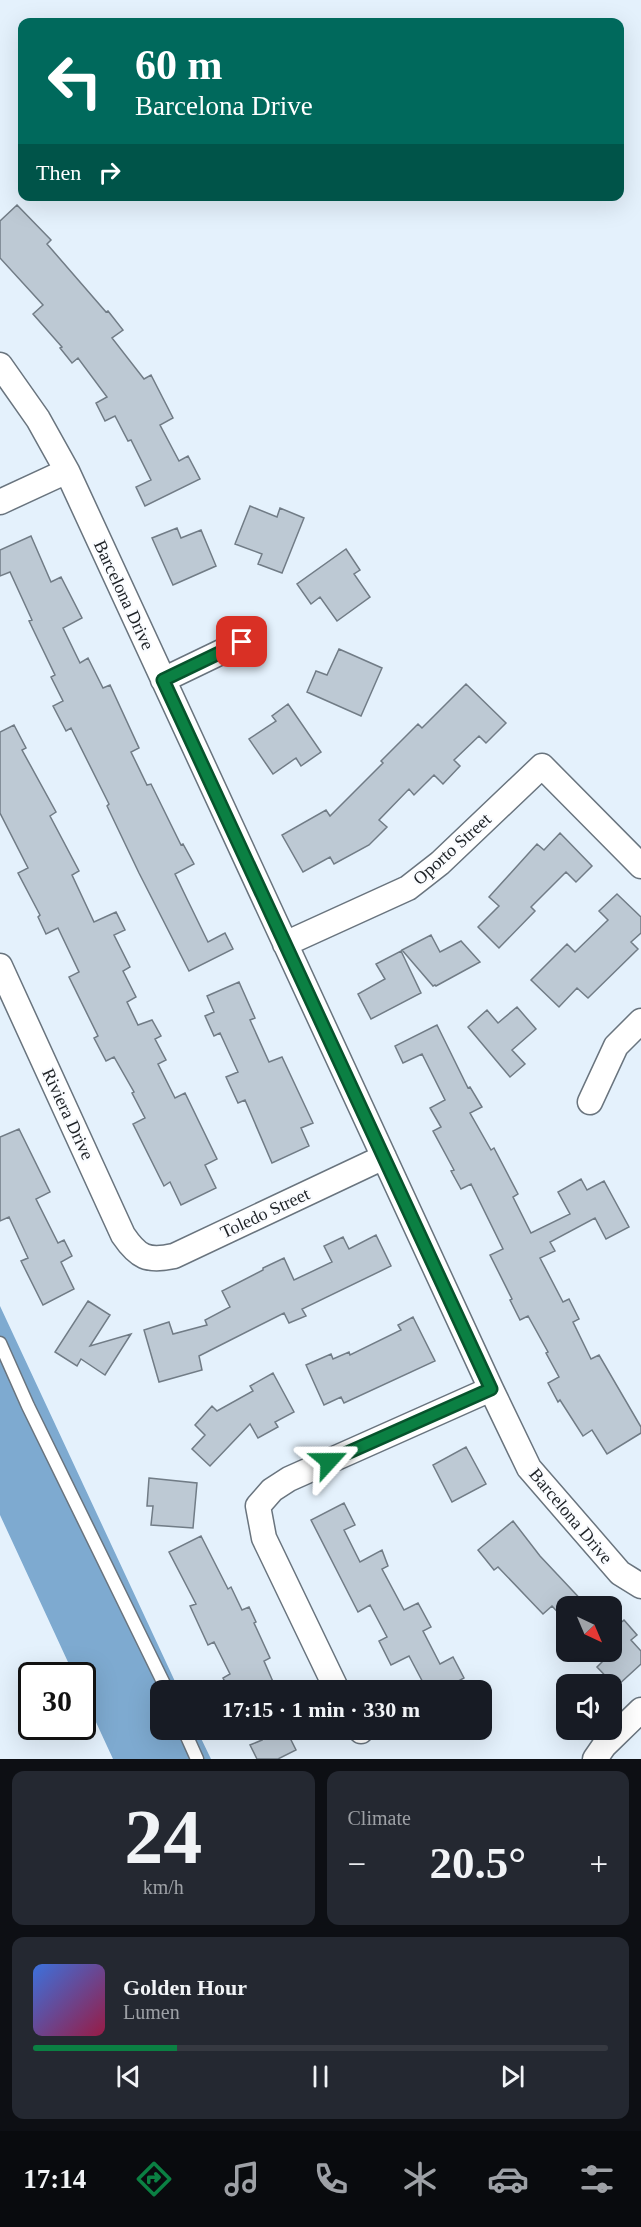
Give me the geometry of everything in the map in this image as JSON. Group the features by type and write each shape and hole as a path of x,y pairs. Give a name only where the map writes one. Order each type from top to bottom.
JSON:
{"street":[{"name":"Barcelona Drive","path":"0,365 38,419 67,471 529,1467 620,1573 641,1586"},
{"path":"0,502 67,471"},
{"path":"163,680 242,642"},
{"name":"Oporto Street","path":"285,944 408,888 440,863 542,766 641,866"},
{"name":"Riviera Drive","path":"0,966 123,1235 132,1248 144,1257"},
{"path":"590,1102 616,1046 641,1021"},
{"name":"Toledo Street","path":"144,1257 159,1259 174,1256 384,1157"},
{"path":"332,1680 264,1538 258,1506 272,1490 289,1479 491,1389"},
{"path":"595,1759 604,1746 641,1710"}],"lane":[{"path":"0,1343 161,1680"},
{"path":"188,1740 197,1759"}],"water":[{"path":"0,1306 174,1680 150,1680 150,1740 202,1740 211,1759 113,1759 96,1722 96,1662 68,1662 0,1515"}],"building":[{"path":"17,205 51,240 47,244 123,330 112,338 144,379 151,375 173,418 160,425 179,461 188,456 200,479 145,506 136,487 151,480 131,440 128,441 115,416 105,421 96,403 107,397 78,358 72,363 60,348 62,347 33,314 43,305 0,258 0,221"},
{"path":"250,506 277,517 280,508 304,518 282,573 258,564 262,554 235,544"},
{"path":"177,528 181,538 201,530 216,566 173,585 152,538"},
{"path":"31,536 51,582 61,577 82,618 63,628 80,663 88,658 103,688 110,685 139,748 131,752 147,785 151,784 181,845 183,844 194,864 175,874 208,942 225,933 233,949 189,971 139,873 107,806 109,804 71,728 66,731 53,706 63,701 51,677 55,675 29,621 32,620 10,572 0,576 0,550"},
{"path":"346,549 360,570 354,574 370,597 337,621 320,597 311,604 297,584"},
{"path":"339,649 382,668 361,716 307,692 316,671 327,675"},
{"path":"466,684 506,723 486,743 479,736 454,760 460,766 443,784 434,775 414,795 409,789 379,820 387,827 369,845 334,864 330,857 303,872 282,835 326,810 330,816 418,724 422,728"},
{"path":"288,704 321,752 301,766 296,758 273,774 249,739 276,721 272,716"},
{"path":"14,725 26,748 22,750 56,812 50,816 79,871 72,875 94,922 116,912 125,930 114,935 130,967 123,971 136,997 127,1002 138,1025 152,1020 161,1036 155,1039 166,1060 158,1064 175,1098 185,1093 217,1159 205,1165 216,1188 181,1205 170,1182 164,1186 133,1124 145,1118 132,1093 134,1092 114,1057 106,1061 94,1038 98,1036 69,977 79,972 58,928 46,934 38,917 40,915 18,873 28,868 0,813 0,732"},
{"path":"560,833 592,866 576,882 566,872 531,907 535,911 499,948 478,927 499,906 489,897 537,844 544,850"},
{"path":"617,894 641,917 641,933 631,942 638,949 588,998 577,988 559,1007 531,980 567,944 575,952 608,920 599,911"},
{"path":"431,935 440,952 461,941 480,962 433,986 402,950"},
{"path":"401,951 421,993 371,1019 358,994 385,979 376,964"},
{"path":"239,982 255,1018 250,1020 269,1062 282,1057 313,1123 301,1128 309,1146 272,1163 245,1100 238,1103 226,1077 238,1072 220,1033 214,1036 205,1016 214,1012 207,996"},
{"path":"517,1007 536,1029 512,1050 525,1064 510,1077 468,1027 487,1010 498,1023"},
{"path":"437,1025 468,1088 470,1087 482,1107 470,1113 491,1150 494,1148 518,1194 513,1197 531,1233 570,1214 558,1192 581,1179 587,1190 604,1181 629,1227 606,1239 595,1218 550,1242 555,1251 540,1258 563,1302 569,1299 579,1319 573,1322 591,1359 599,1355 641,1427 641,1433 607,1454 592,1430 583,1436 560,1400 558,1402 548,1383 559,1377 546,1353 548,1352 528,1316 520,1320 490,1255 503,1249 471,1184 461,1189 451,1171 454,1170 433,1131 441,1127 430,1108 445,1100 422,1054 403,1063 395,1046"},
{"path":"19,1129 50,1192 36,1199 58,1243 64,1240 72,1256 61,1262 74,1289 43,1305 21,1261 28,1258 9,1217 0,1221 0,1137"},
{"path":"376,1235 391,1266 302,1309 306,1316 289,1323 284,1313 199,1356 202,1370 159,1382 144,1330 169,1322 173,1334 207,1325 205,1320 230,1307 222,1291 263,1268 284,1258 294,1280 332,1262 324,1246 343,1237 349,1249"},
{"path":"88,1301 110,1315 90,1346 131,1334 105,1375 81,1359 77,1366 55,1352"},
{"path":"413,1317 435,1361 344,1403 341,1397 324,1405 306,1365 331,1354 333,1359 349,1352 350,1355 401,1330 398,1325"},
{"path":"273,1373 294,1412 275,1422 278,1427 258,1438 250,1424 210,1466 192,1449 205,1435 195,1425 212,1406 217,1411 253,1391 250,1386"},
{"path":"466,1447 486,1484 452,1502 433,1465"},
{"path":"149,1478 197,1483 193,1528 151,1525 153,1506 147,1506"},
{"path":"344,1503 355,1525 344,1530 360,1562 382,1550 388,1566 382,1569 404,1610 418,1603 431,1627 423,1631 440,1664 453,1657 464,1678 460,1680 422,1680 409,1656 391,1665 379,1641 387,1637 370,1605 358,1612 311,1520"},
{"path":"513,1521 540,1556 578,1596 556,1596 556,1610 552,1606 543,1614 498,1567 494,1570 478,1550"},
{"path":"201,1536 228,1589 231,1587 242,1610 249,1607 270,1658 264,1661 272,1680 224,1680 223,1678 230,1674 214,1642 208,1645 190,1606 196,1604 169,1552"},
{"path":"624,1620 637,1635 631,1640 641,1651 641,1664 622,1681 622,1674 604,1674 597,1667 602,1662 622,1662 622,1622"},
{"path":"262,1740 291,1740 296,1750 278,1759 257,1759 250,1745"}],"route":[{"path":"242,642 163,680 491,1389 329,1461"}]}
